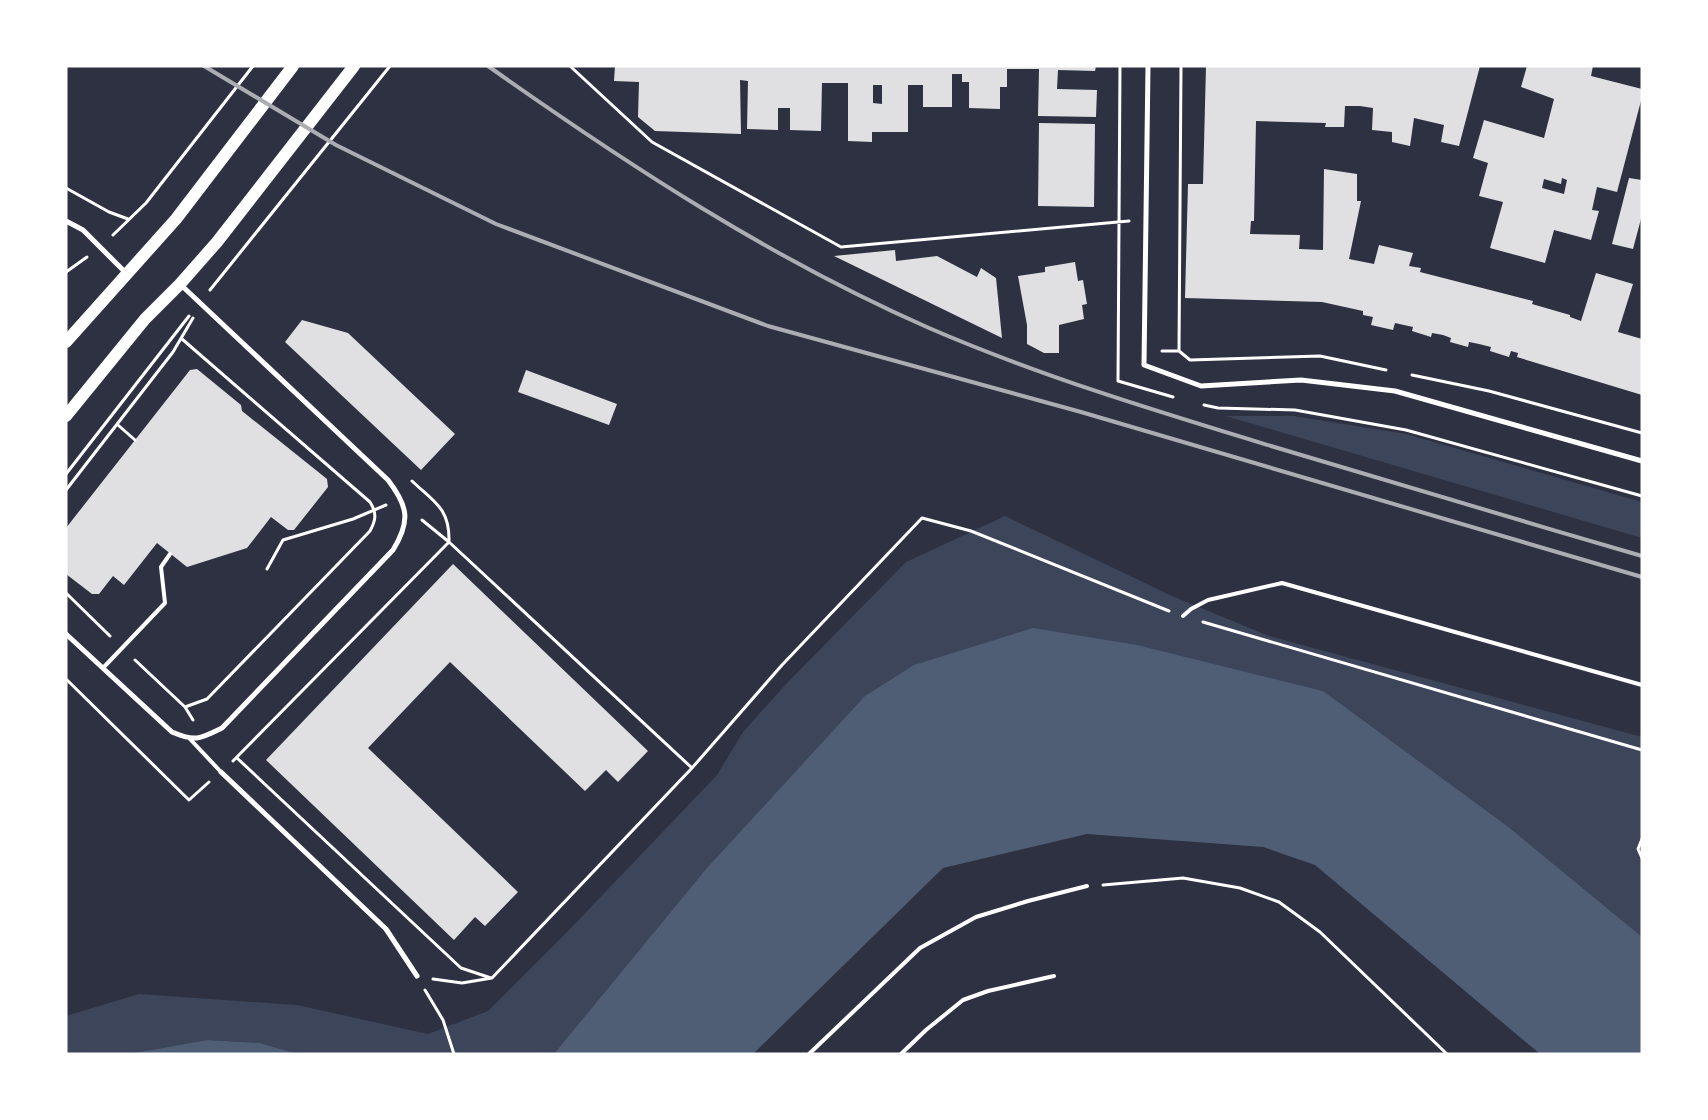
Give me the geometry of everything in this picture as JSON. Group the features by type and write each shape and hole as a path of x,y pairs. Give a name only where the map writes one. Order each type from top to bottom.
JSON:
{"main road":[{"path":"66,342 128,275 176,219 293,66"},
{"path":"66,416 145,319 180,284 217,242 354,66"}],"street":[{"path":"1148,66 1144,365 1201,386 1301,380 1395,391 1642,462"},
{"path":"66,221 89,236 128,275"},
{"path":"66,634 172,732 190,740 203,738 222,728 393,550 401,537 405,522 405,506 401,497 388,480 180,284"},
{"path":"221,772 386,929 417,976"}],"lane":[{"path":"103,668 165,603 161,567 170,554"},
{"path":"1183,616 1191,609 1208,600 1282,584 1642,685"},
{"path":"190,740 221,772"},
{"path":"809,1054 920,948 976,918 1028,901 1087,886"},
{"path":"901,1054 926,1030 963,1000 988,991 1054,976"}],"path":[{"path":"66,188 109,212 128,219 146,204 252,66"},
{"path":"66,474 390,66"},
{"path":"570,66 652,142 841,247 1145,220"},
{"path":"1120,66 1117,222 1118,381 1175,397"},
{"path":"1182,66 1179,351 1190,360 1320,356 1389,371"},
{"path":"66,490 118,425 182,339 201,302"},
{"path":"182,339 370,502 375,511 376,521 370,531 207,699 185,707"},
{"path":"1407,374 1489,391 1642,432"},
{"path":"1201,404 1218,408 1295,410 1406,430 1642,496"},
{"path":"118,425 135,440"},
{"path":"267,569 283,540 375,511 418,487"},
{"path":"405,506 448,542 692,768"},
{"path":"417,976 462,984 492,978 692,768 782,665 922,518 971,531 1183,616 1642,750"},
{"path":"66,593 185,707 203,738"},
{"path":"66,679 189,800 221,772"},
{"path":"236,758 461,968 492,978"},
{"path":"1642,839 1638,849 1642,858"},
{"path":"1087,886 1183,878 1240,888 1279,902 1320,932 1448,1054"},
{"path":"417,976 443,1020 454,1054"}],"shaded area":[{"path":"1226,416 1294,416 1406,434 1642,502 1642,538"},
{"path":"1005,516 1172,596 1269,636 1642,737 1642,937 1137,645 554,1054 298,1054 260,1043 207,1040 128,1054 66,1054 66,1016 139,994 297,1005 428,1034 488,1011 568,931 717,775 743,732 787,683 906,562"},
{"path":"1033,628 1137,645 1323,691 1507,826 1642,937 1642,1054 1540,1054 1315,865 1263,847 1087,834 943,868 753,1054 554,1054 707,868 865,696 914,665"},
{"path":"207,1040 260,1043 298,1054 128,1054"}],"building":[{"path":"615,66 1096,66 1095,71 1058,70 1057,89 1097,90 1096,117 1038,116 1039,69 1007,69 1007,87 1000,87 1000,109 969,108 969,82 962,82 962,74 952,74 952,107 923,107 923,85 908,85 908,132 872,132 872,142 848,141 848,83 822,83 821,131 790,130 790,108 778,108 778,130 747,129 748,81 740,80 741,134 655,131 638,117 639,82 614,81","holes":["873,85 882,85 882,104 873,103"]},
{"path":"1206,66 1480,66 1459,146 1441,142 1444,125 1414,118 1410,146 1392,142 1392,132 1372,130 1373,108 1360,106 1345,106 1344,127 1325,127 1326,123 1256,121 1254,221 1251,221 1250,234 1300,235 1299,249 1323,250 1324,169 1357,174 1357,201 1361,201 1349,259 1374,264 1379,245 1413,253 1409,266 1421,268 1420,272 1533,301 1532,304 1570,315 1570,317 1581,321 1596,273 1633,284 1618,332 1642,339 1642,395 1517,357 1518,353 1511,351 1509,357 1490,351 1491,347 1469,342 1468,347 1450,342 1451,338 1443,335 1432,333 1431,337 1412,331 1413,327 1395,323 1393,330 1371,325 1373,317 1363,315 1363,311 1322,302 1185,298 1188,184 1203,184"},
{"path":"1527,66 1593,66 1591,76 1642,89 1642,97 1617,192 1597,187 1592,210 1599,211 1591,240 1554,230 1545,263 1490,248 1503,202 1479,196 1488,163 1473,158 1484,120 1544,138 1554,99 1521,87","holes":["1562,178 1567,180 1564,194 1542,188 1544,179 1561,184"]},
{"path":"1039,123 1095,124 1094,207 1038,206"},
{"path":"1629,178 1642,180 1642,215 1633,249 1612,244"},
{"path":"895,250 896,261 937,256 977,277 981,268 996,278 1002,338 834,256"},
{"path":"1075,262 1078,281 1083,280 1087,304 1082,305 1084,319 1059,325 1059,353 1044,353 1027,344 1027,325 1018,276 1045,272 1045,267"},
{"path":"302,320 348,333 455,434 421,470 285,342"},
{"path":"197,369 241,405 242,411 327,479 328,487 294,530 288,530 271,517 247,548 187,567 157,543 124,585 113,576 99,594 92,594 66,574 66,528 190,370"},
{"path":"526,370 617,404 609,425 518,392"},
{"path":"453,564 648,751 618,782 606,770 585,791 450,662 368,748 518,892 485,926 475,917 454,940 266,760"}],"railway":[{"path":"204,66 336,145 496,224 768,326 1081,412 1642,577"},
{"path":"488,66 594,139 757,241 871,301 929,328 1013,362 1142,406 1642,556"}]}
